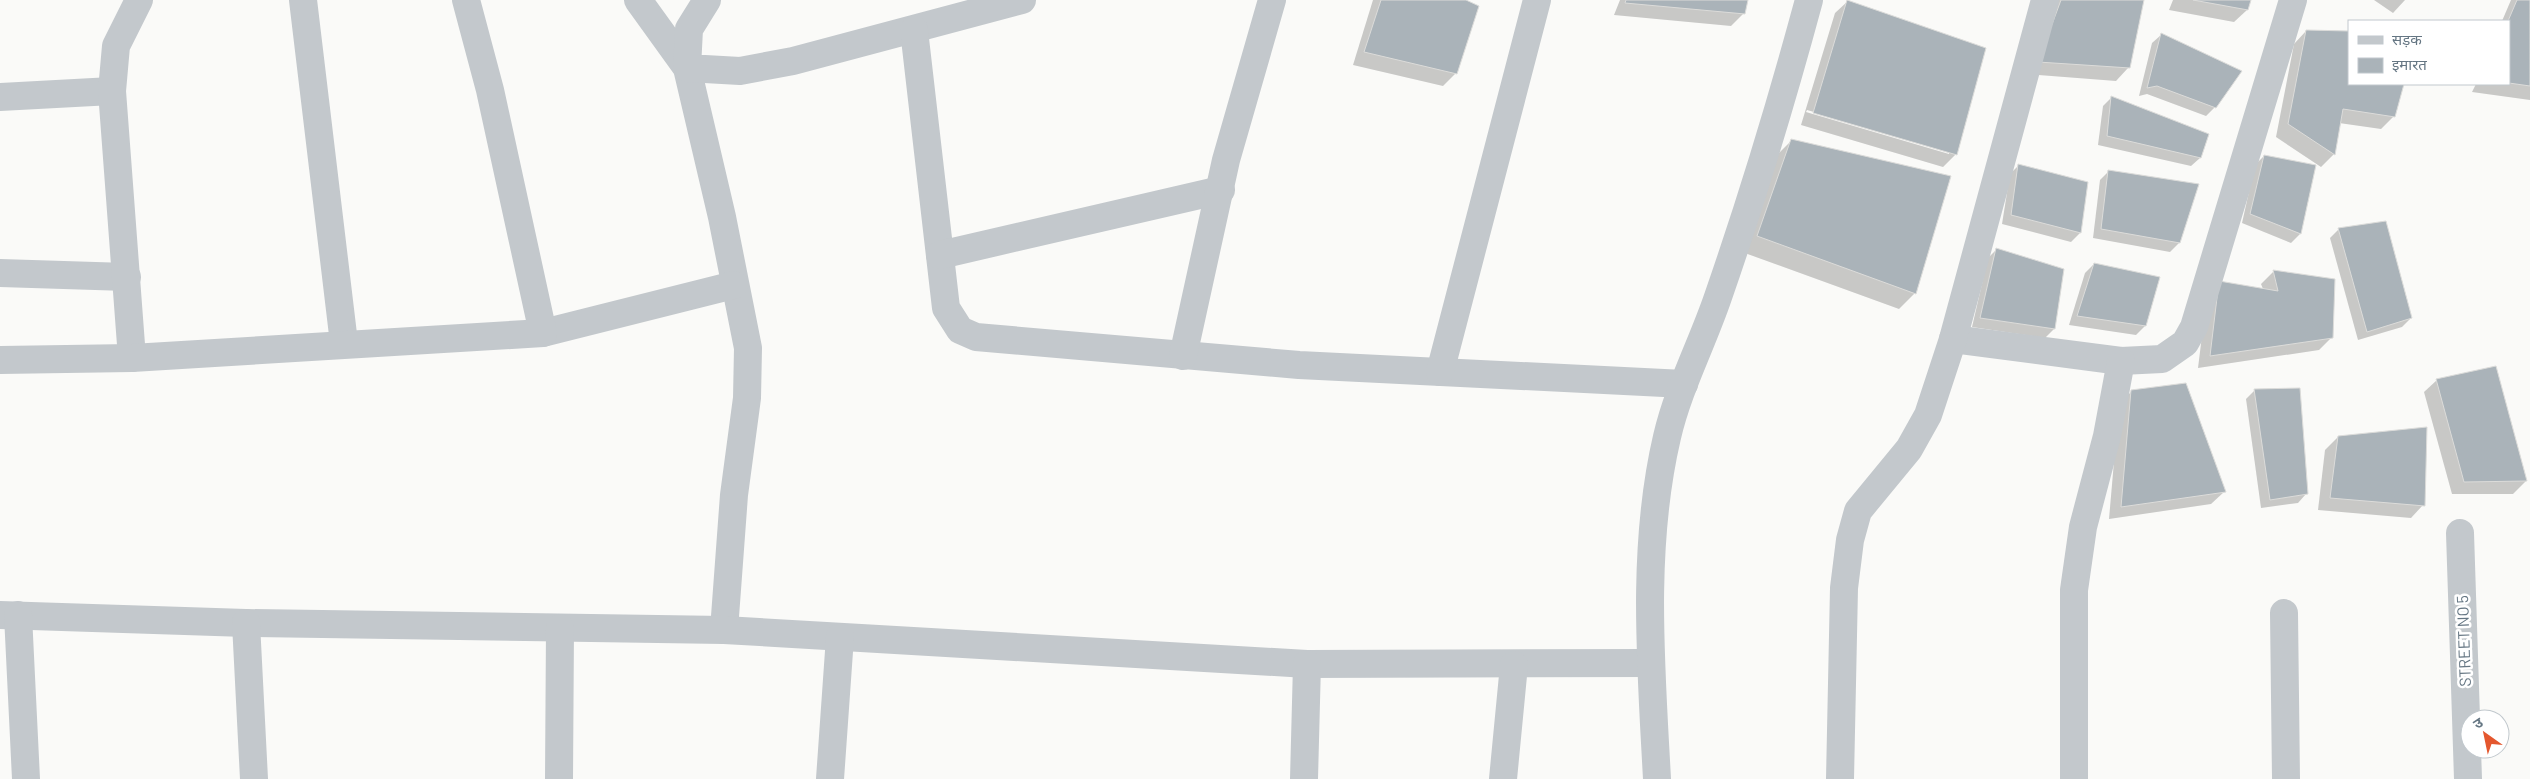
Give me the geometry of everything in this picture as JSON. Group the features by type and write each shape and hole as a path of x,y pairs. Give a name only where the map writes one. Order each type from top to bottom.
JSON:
{"street":[{"path":"132,358 112,91 116,46 139,0"},
{"path":"303,0 344,344"},
{"path":"466,0 490,90 543,333"},
{"path":"638,0 687,68"},
{"path":"707,0 689,29 687,68 722,217 748,348 747,398 734,495 724,630"},
{"path":"687,68 740,71 792,61 1022,0"},
{"path":"1183,356 1226,160 1272,0"},
{"path":"1440,372 1537,0"},
{"path":"1656,779 1651,663 1651,544 1658,483 1667,436 1684,384 1718,298 1780,104 1809,0"},
{"path":"1840,779 1844,588 1850,540 1858,511 1909,449 1928,416 1953,339 2045,0"},
{"path":"1953,339 2121,361 2162,359 2185,343 2194,327 2293,0"},
{"path":"914,30 946,308 960,330 976,337 1183,356 1440,372 1684,384"},
{"path":"0,97 112,91"},
{"path":"940,255 1220,190"},
{"path":"0,273 127,277"},
{"path":"0,360 132,358 543,333 734,285"},
{"path":"2074,779 2074,590 2083,528 2107,436 2121,361"},
{"name":"STREET NO 5","path":"2460,533 2468,779"},
{"path":"2284,613 2286,779"},
{"path":"26,779 9,615 246,623 724,630 1307,664 1514,665 1651,663"},
{"path":"246,623 254,779"},
{"path":"559,779 560,628"},
{"path":"830,779 840,637"},
{"path":"1304,779 1307,664"},
{"path":"1503,779 1514,665"}],"building":[{"path":"1381,0 1466,0 1479,6 1457,74 1364,52"},
{"path":"1626,0 1748,0 1745,14 1625,3"},
{"path":"1847,0 1986,48 1957,155 1813,113"},
{"path":"2061,0 2144,0 2130,68 2038,62"},
{"path":"2193,0 2251,0 2248,10"},
{"path":"2517,0 2530,0 2530,86 2510,83 2510,20 2508,20"},
{"path":"2306,30 2348,31 2348,85 2404,85 2395,117 2343,109 2335,155 2288,124"},
{"path":"2161,33 2242,71 2216,108 2157,86 2147,88"},
{"path":"2111,96 2209,134 2201,158 2107,136"},
{"path":"1791,139 1951,176 1916,294 1757,236"},
{"path":"2264,155 2316,165 2301,234 2250,214"},
{"path":"2018,164 2088,182 2081,233 2011,215"},
{"path":"2108,170 2199,184 2180,243 2101,229"},
{"path":"2386,221 2412,318 2367,332 2338,228"},
{"path":"1996,248 2064,269 2055,329 1980,318"},
{"path":"2094,263 2160,277 2146,326 2077,316"},
{"path":"2273,270 2335,279 2333,338 2210,356 2219,281 2278,291"},
{"path":"2496,366 2527,481 2464,482 2436,379"},
{"path":"2186,383 2226,492 2121,507 2131,390"},
{"path":"2300,388 2308,494 2270,500 2254,389"},
{"path":"2427,427 2425,506 2330,498 2338,436"}]}
